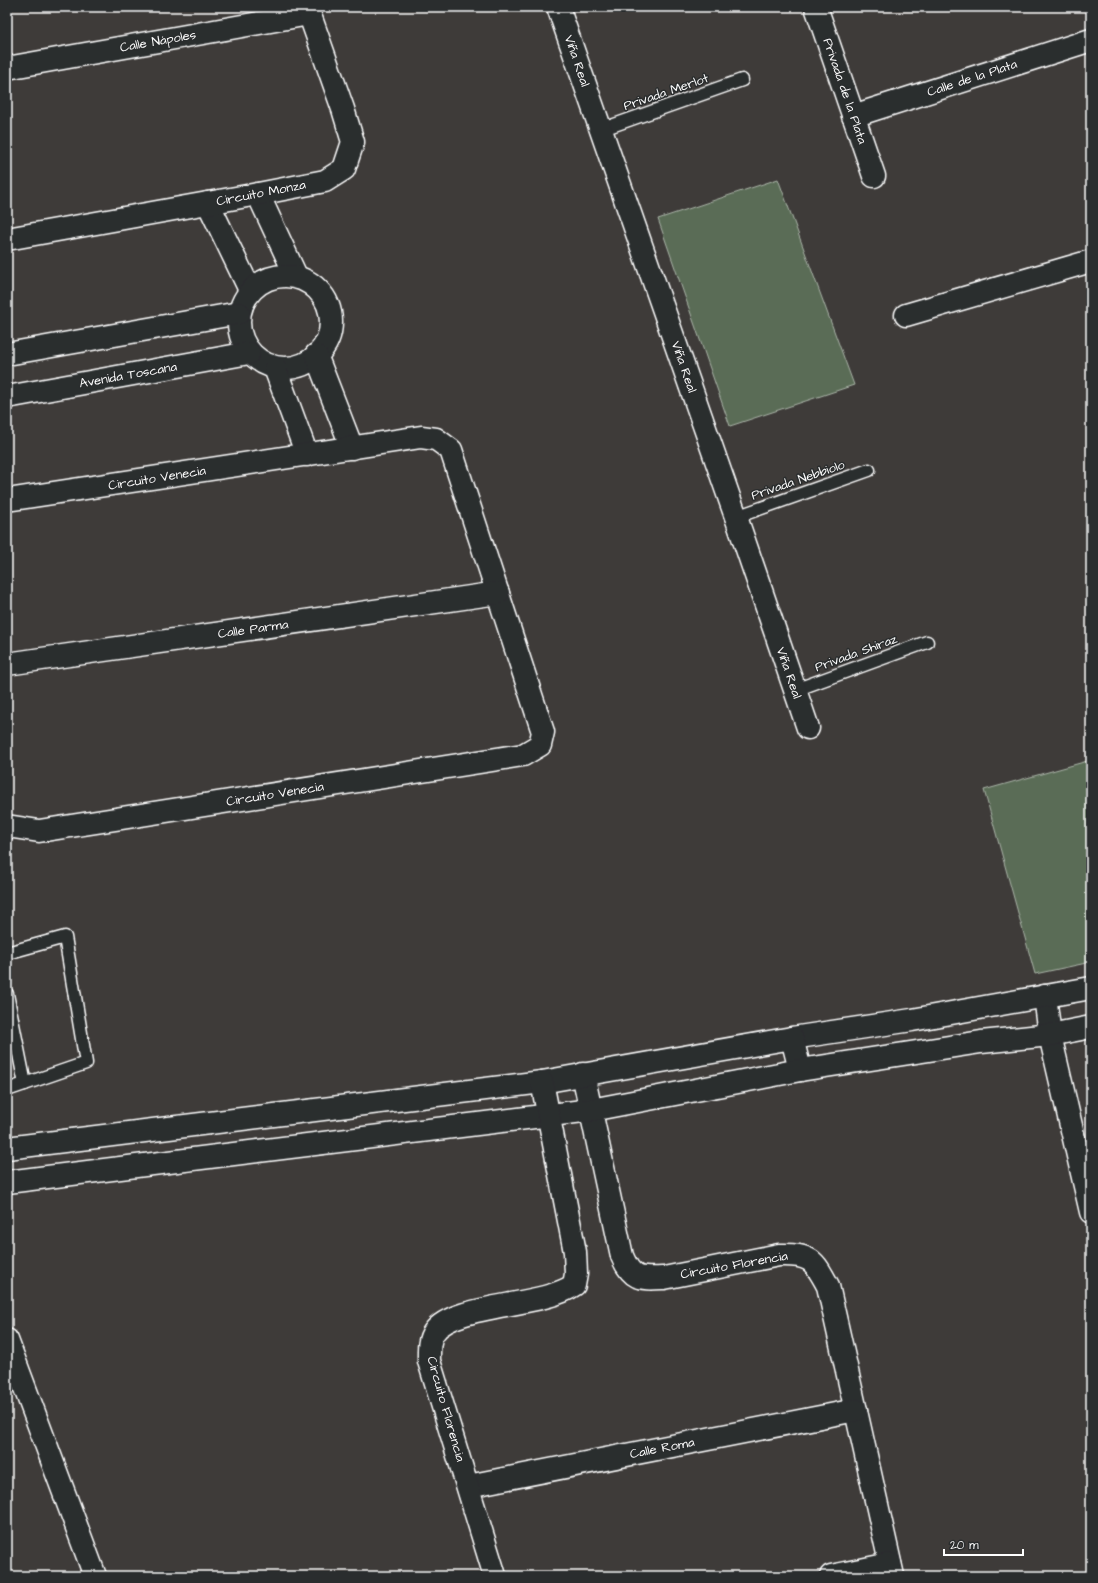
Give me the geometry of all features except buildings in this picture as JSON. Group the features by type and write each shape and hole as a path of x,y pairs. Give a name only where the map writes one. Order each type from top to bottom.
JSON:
{"street":[{"name":"Viña Real","path":"558,7 808,728"},
{"name":"Privada de la Plata","path":"816,7 874,176"},
{"name":"Calle Nápoles","path":"7,68 308,10"},
{"name":"Circuito Monza","path":"7,239 325,181 344,169 353,142 308,10"},
{"name":"Calle de la Plata","path":"853,116 1091,40"},
{"path":"258,194 296,276"},
{"path":"208,203 250,290"},
{"path":"906,315 1091,261"},
{"path":"279,275 296,276 311,283 323,294 332,316 328,337 324,347 306,363 291,368 275,368 262,363 249,353 241,339 238,329 239,313 250,290 269,278 279,275"},
{"path":"7,354 239,313"},
{"name":"Avenida Toscana","path":"7,397 249,353"},
{"path":"316,355 352,448"},
{"path":"275,368 307,455"},
{"name":"Circuito Venecia","path":"7,500 420,437 436,439 451,450 543,732 540,745 523,755 38,831 7,826"},
{"name":"Calle Parma","path":"7,664 498,593"},
{"path":"7,1148 542,1082 792,1038 912,1020 1091,988"},
{"path":"1045,996 1050,1035 1091,1212"},
{"path":"7,1182 591,1110 800,1070 981,1042 1050,1035 1091,1026"},
{"path":"792,1038 800,1070"},
{"name":"Circuito Florencia","path":"583,1074 622,1256 628,1270 635,1276 646,1279 664,1278 779,1255 798,1254 809,1259 817,1266 828,1286 891,1570"},
{"name":"Circuito Florencia","path":"495,1576 430,1361 429,1343 434,1331 447,1320 464,1314 554,1296 574,1286 576,1274 575,1252 542,1082"},
{"path":"7,1340 95,1576"},
{"name":"Calle Roma","path":"468,1486 856,1410"},
{"path":"831,1576 891,1570"}],"lane":[{"name":"Privada Merlot","path":"600,130 742,80"},
{"name":"Privada Nebbiolo","path":"736,517 869,470"},
{"name":"Privada Shiraz","path":"795,690 927,642"},
{"path":"7,953 64,937 86,1063 7,1090"},
{"path":"7,994 25,1084"}],"green space":[{"path":"778,179 854,385 730,426 658,219"},
{"path":"1091,760 1091,962 1035,974 984,790"}]}
